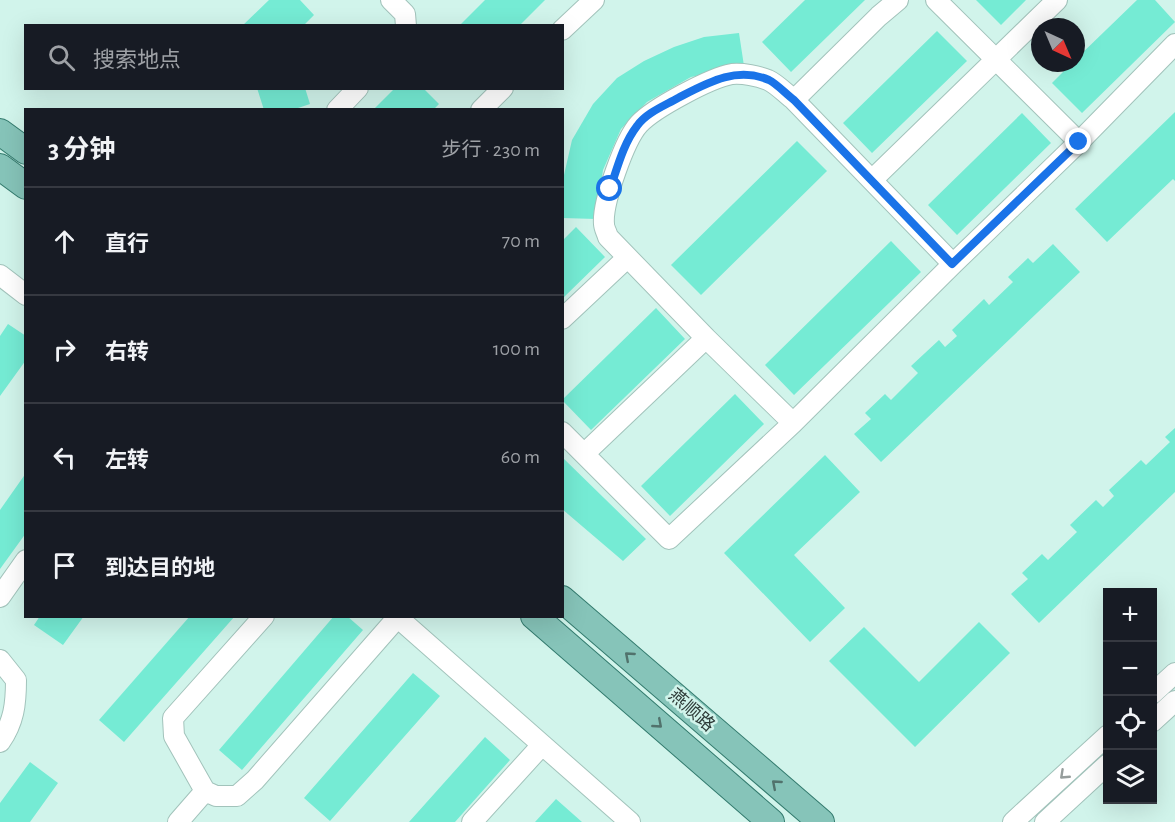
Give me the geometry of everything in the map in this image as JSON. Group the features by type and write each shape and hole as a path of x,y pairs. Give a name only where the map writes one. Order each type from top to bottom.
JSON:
{"main road":[{"path":"0,132 24,150"},
{"path":"0,167 24,185"},
{"name":"燕顺路","path":"564,601 820,822"},
{"name":"燕顺路","path":"536,618 771,822"}],"street":[{"path":"390,0 405,14 406,24"},
{"path":"564,28 594,0"},
{"path":"794,100 898,0"},
{"path":"936,0 1079,142"},
{"path":"872,180 1057,0"},
{"path":"564,434 669,539 793,423 1175,45"},
{"path":"793,423 608,237 604,223 610,189 624,150 637,126 652,112 705,84 732,74 770,80 794,100 952,264"},
{"path":"339,108 356,90"},
{"path":"483,108 500,90"},
{"path":"564,318 627,258"},
{"path":"0,275 24,293"},
{"path":"585,454 706,338"},
{"path":"585,454 646,395"},
{"path":"0,597 24,563"},
{"path":"262,618 173,718 174,736 205,791 216,796 237,796 255,780 395,618"},
{"path":"397,618 630,822"},
{"path":"0,660 16,680 16,709 8,731 0,742"},
{"path":"1157,689 1175,673"},
{"path":"1157,717 1175,701"},
{"path":"1013,822 1103,739"},
{"path":"472,822 542,745"},
{"path":"1045,822 1103,768"},
{"path":"178,822 205,791"}],"building":[{"path":"269,0 300,0 314,15 305,24 244,24"},
{"path":"485,0 545,0 521,24 461,24"},
{"path":"805,0 865,0 791,72 762,42"},
{"path":"976,0 1026,0 1001,25"},
{"path":"1137,0 1155,0 1175,22 1082,113 1052,83 1063,72 1085,72 1085,50"},
{"path":"937,31 967,61 872,153 843,123"},
{"path":"739,33 744,66 691,77 647,102 621,129 603,170 596,219 564,218 564,175 572,140 593,104 617,78 644,61 674,47 704,37"},
{"path":"258,90 306,90 310,104 298,108 263,108"},
{"path":"393,90 425,90 439,104 435,108 375,108"},
{"path":"1175,112 1175,181 1173,179 1107,242 1075,209"},
{"path":"1022,113 1051,143 957,235 928,205"},
{"path":"797,141 827,171 701,295 671,265"},
{"path":"576,227 605,257 564,297 564,239"},
{"path":"891,241 921,272 794,395 765,365"},
{"path":"1053,244 1080,272 881,462 854,434 871,419 865,413 885,394 891,400 918,373 911,366 939,340 945,347 957,336 952,330 984,299 989,305 1013,282 1008,277 1028,258 1033,263"},
{"path":"656,308 685,339 591,430 564,402 564,398"},
{"path":"8,324 24,335 24,363 0,396 0,336"},
{"path":"735,394 764,424 670,516 641,486"},
{"path":"1175,428 1175,492 1039,623 1011,594 1028,579 1022,573 1042,554 1048,560 1077,532 1070,525 1096,500 1103,507 1114,496 1109,490 1141,460 1146,465 1170,442 1165,437"},
{"path":"825,455 860,492 794,555 845,608 810,642 724,553"},
{"path":"564,459 646,539 623,561 564,511"},
{"path":"24,476 24,536 0,569 0,510"},
{"path":"39,618 83,618 63,645 34,625"},
{"path":"188,618 233,618 124,742 99,720"},
{"path":"332,618 349,618 363,630 242,770 219,750"},
{"path":"979,622 1010,653 915,747 829,661 864,627 919,682"},
{"path":"413,673 440,696 330,821 304,798"},
{"path":"485,737 510,760 455,822 409,822"},
{"path":"30,762 58,783 30,822 0,822 0,803"},
{"path":"556,799 582,822 535,822"}],"route":[{"path":"610,189 624,150 637,126 652,112 705,84 732,74 748,75 770,80 794,100 952,264 1079,142"}]}
